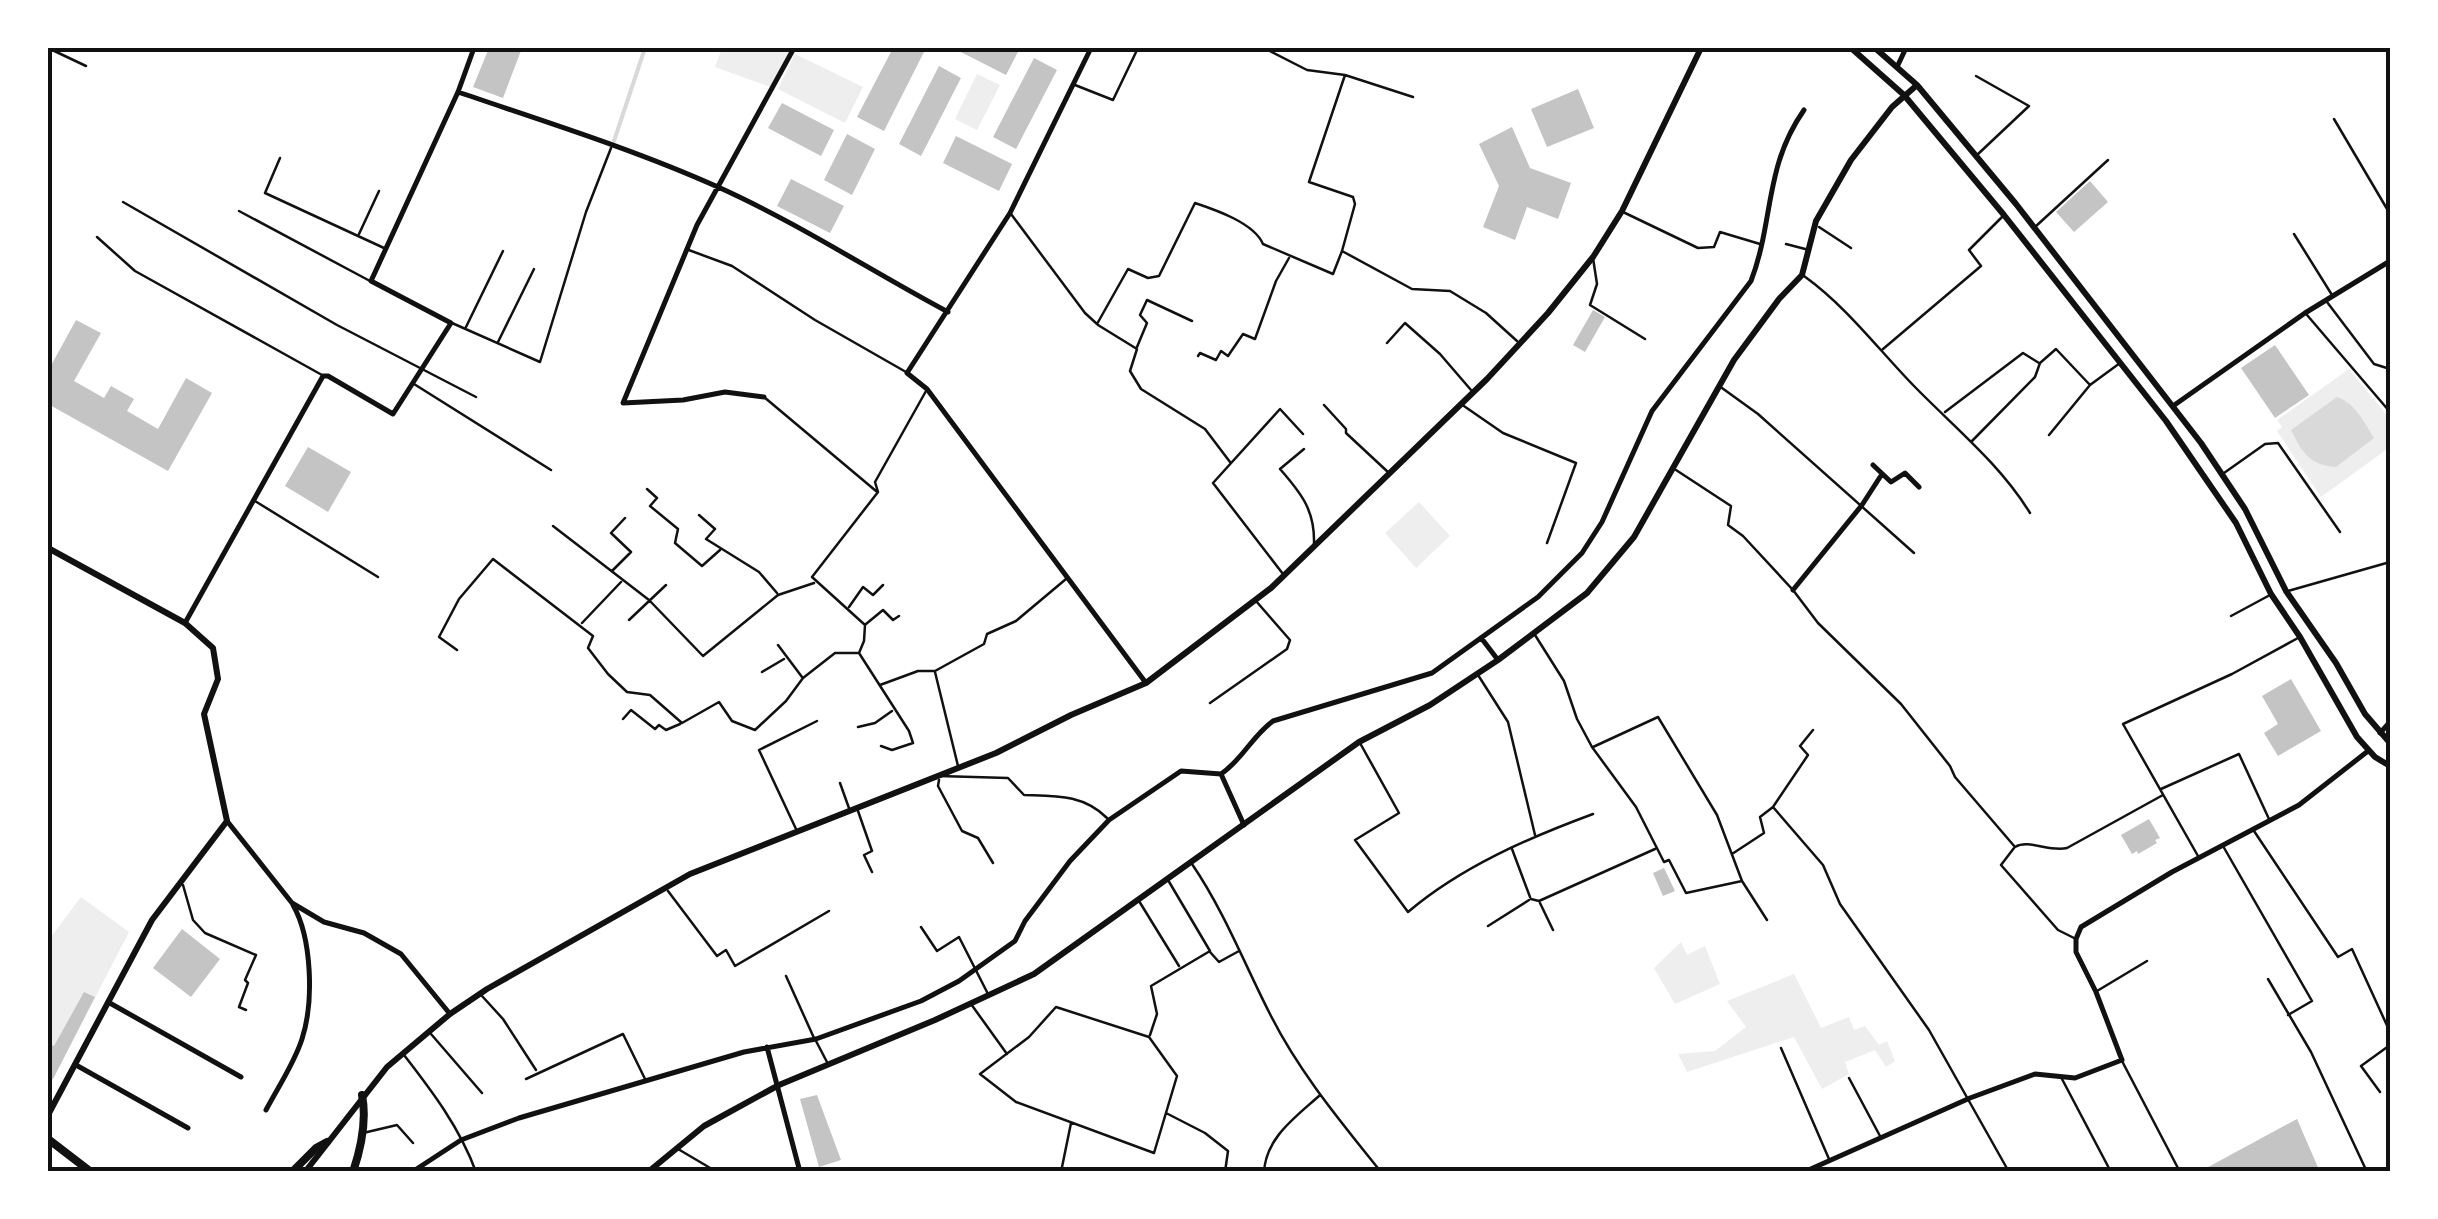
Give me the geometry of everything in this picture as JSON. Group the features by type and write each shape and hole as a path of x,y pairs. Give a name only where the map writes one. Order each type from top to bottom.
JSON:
{"main road":[{"path":"305,1172 362,1096 403,1053 480,993 664,886 959,767 1146,683 1255,600 1390,474 1520,344 1593,257 1622,211 1701,48"},
{"path":"1850,48 1904,94 2189,451 2236,523 2271,594 2300,636 2342,712 2368,751 2390,766"},
{"path":"1875,48 1917,85 2019,202 2034,228 2201,443 2245,509 2286,591 2365,714 2390,743"},
{"path":"648,1172 661,1166 704,1126 779,1084 1034,974 1359,742 1430,705 1587,594 1622,555 1718,386 1751,336 1802,275 1815,224 1850,160 1904,94 1917,85"},
{"path":"2121,362 2132,354"},
{"path":"2189,451 2201,443"},
{"path":"48,548 185,623 213,648 218,679 204,714 228,821 152,920 48,1115"},
{"path":"2262,577 2275,570"},
{"path":"353,1172 362,1134 362,1096"},
{"path":"48,1139 90,1172"},
{"path":"292,1172 327,1142"}],"street":[{"path":"764,396 725,392 683,400 622,403 686,249 794,48"},
{"path":"1091,48 1010,213 907,372 926,389 1146,683"},
{"path":"1897,67 1906,48"},
{"path":"185,623 323,376 394,414 451,322 370,282 474,50"},
{"path":"458,92 718,186 833,244 855,262 948,312"},
{"path":"412,1172 461,1140 519,1118 767,1047 815,1039 921,1001 1015,941 1025,921 1070,861 1108,820 1182,771 1221,774 1240,760 1261,730 1274,721 1432,673 1538,597 1582,553 1602,522 1652,411 1742,296 1758,262 1774,172 1804,110"},
{"path":"2173,406 2306,313 2390,261"},
{"path":"1873,465 1891,482 1906,474 1919,487"},
{"path":"1793,590 1862,505 1882,474"},
{"path":"1482,639 1498,660"},
{"path":"2380,733 2390,722"},
{"path":"1804,1172 1970,1098 2035,1074 2076,1078 2122,1060 2076,952 2081,927 2311,798 2368,751"},
{"path":"1221,774 1244,825"},
{"path":"228,821 292,902 301,918 308,952 306,1022 294,1058 266,1110"},
{"path":"292,902 324,922 364,933 401,954 450,1014"},
{"path":"108,1002 241,1077"},
{"path":"767,1047 800,1172"},
{"path":"76,1065 188,1128"}],"lane":[{"path":"48,48 86,66"},
{"path":"461,48 474,50"},
{"path":"1073,85 1114,100 1138,48"},
{"path":"1264,48 1308,70 1345,76 1413,97"},
{"path":"1098,324 1128,269 1148,278 1159,276 1195,203 1260,236 1263,244 1290,258 1333,274 1353,197 1309,182 1345,76"},
{"path":"1976,76 2029,106 1976,156"},
{"path":"2334,118 2390,214"},
{"path":"451,322 540,362 586,212 612,147"},
{"path":"280,158 265,194 386,248"},
{"path":"2034,228 2108,160"},
{"path":"358,236 379,191"},
{"path":"123,202 226,263 476,397"},
{"path":"239,211 370,282"},
{"path":"1622,211 1698,248 1714,247 1720,232 1762,244"},
{"path":"1010,213 1086,313 1136,349"},
{"path":"1882,350 1982,266 1969,250 2004,215"},
{"path":"1815,224 1851,248"},
{"path":"2294,234 2330,299 2374,364 2390,369"},
{"path":"97,238 134,271 323,376"},
{"path":"1786,244 1810,250"},
{"path":"686,249 732,266 815,320 907,372"},
{"path":"465,328 503,251"},
{"path":"1342,251 1412,289 1450,290 1486,313 1520,344"},
{"path":"1593,257 1596,284 1590,305 1645,339"},
{"path":"1198,356 1200,352 1216,360 1221,351 1228,356 1242,334 1256,339 1276,281 1290,258"},
{"path":"497,343 534,269"},
{"path":"1802,275 1855,320 2014,488 2030,513"},
{"path":"1192,322 1148,300 1140,315 1147,324 1130,371 1141,389 1205,429 1231,464"},
{"path":"2306,313 2390,412"},
{"path":"1387,342 1405,323 1440,354 1472,391"},
{"path":"1971,442 2035,378 2040,364 2056,349 2090,385"},
{"path":"1943,414 2023,353 2040,364"},
{"path":"2048,435 2090,385 2121,362"},
{"path":"412,383 550,470"},
{"path":"1718,386 1758,414 1914,553"},
{"path":"878,492 875,482 926,389"},
{"path":"764,396 878,492"},
{"path":"1460,404 1503,433 1576,463 1547,544"},
{"path":"1324,405 1346,433 1390,474"},
{"path":"1284,575 1213,483 1280,409 1304,434"},
{"path":"2222,474 2265,444 2278,444 2340,532"},
{"path":"1304,449 1280,470 1297,488 1315,520 1314,546"},
{"path":"1672,468 1731,506 1728,525 1793,590 1818,623 1901,704 1955,777 2015,847"},
{"path":"647,489 656,498 650,506 678,531 676,543 702,566 720,550"},
{"path":"865,625 812,577 878,492"},
{"path":"254,500 378,577"},
{"path":"699,515 715,529 706,539 759,572 778,594"},
{"path":"612,572 631,552 610,532 625,518"},
{"path":"553,526 648,600 703,656 778,594 816,582"},
{"path":"458,650 439,637 459,599 493,559 594,636 588,648 627,692 650,695 682,723"},
{"path":"2286,591 2390,562"},
{"path":"880,685 918,671 935,672 984,644 987,634 1016,621 1066,579"},
{"path":"580,625 622,581"},
{"path":"848,608 863,587 874,595 883,585"},
{"path":"629,620 666,586"},
{"path":"2231,616 2271,594"},
{"path":"1210,704 1287,649 1290,640 1255,600"},
{"path":"859,653 865,625 884,610 893,620 899,616"},
{"path":"1534,634 1564,681 1592,747 1636,807 1656,849 1664,862 1669,860 1686,892 1742,880"},
{"path":"2198,858 2123,724 2232,674 2300,636"},
{"path":"778,645 804,678"},
{"path":"623,718 631,710 655,729 659,725 666,730 719,702 732,721 755,730 804,678 835,654 859,653"},
{"path":"859,653 909,731 912,743 892,750 882,746"},
{"path":"762,672 786,658"},
{"path":"935,672 959,767"},
{"path":"1477,674 1508,722 1535,836"},
{"path":"858,727 894,710"},
{"path":"1592,747 1658,716 1717,816 1742,880 1767,920"},
{"path":"797,830 759,750 817,721"},
{"path":"1732,854 1764,833 1760,817 1773,807 1808,756 1800,746 1812,730"},
{"path":"1359,742 1399,812 1356,840 1408,912 1431,892 1512,848 1592,814"},
{"path":"2160,790 2239,754 2270,820"},
{"path":"993,863 978,838 962,831 936,776 1008,778 1024,795 1071,797 1086,802 1108,820"},
{"path":"840,782 872,851 864,855 872,872"},
{"path":"2076,939 2058,930 2000,865 2015,847 2026,842 2050,850 2067,848 2163,795"},
{"path":"1773,807 1823,865 1840,904 1929,1030 2009,1172"},
{"path":"2253,830 2338,958 2352,949 2390,1032"},
{"path":"2222,845 2312,1001 2288,1015"},
{"path":"1512,848 1531,900"},
{"path":"1488,926 1531,900 1539,902 1656,849"},
{"path":"1191,862 1212,894 1271,1017 1339,1123 1381,1172"},
{"path":"1167,878 1219,962 1240,950"},
{"path":"181,879 193,920 205,933 256,956 239,1006 246,1010"},
{"path":"664,886 717,956 726,950 735,966 829,911"},
{"path":"1138,900 1180,967"},
{"path":"1539,902 1553,930"},
{"path":"921,927 937,951 960,937 989,995"},
{"path":"1149,1038 1157,1014 1151,986 1210,951"},
{"path":"2096,992 2147,961"},
{"path":"786,976 828,1064"},
{"path":"2268,979 2311,1052 2366,1172"},
{"path":"480,993 537,1071"},
{"path":"970,1002 1007,1054"},
{"path":"1056,1007 1149,1038 1177,1076 1154,1152 1016,1102 980,1074 1044,1024 1056,1007"},
{"path":"430,1033 482,1093"},
{"path":"526,1078 624,1034 646,1082"},
{"path":"2380,1092 2361,1066 2390,1045"},
{"path":"1781,1048 1830,1160"},
{"path":"403,1053 448,1111 476,1172"},
{"path":"2122,1060 2180,1172"},
{"path":"1849,1078 1881,1138"},
{"path":"2061,1078 2111,1172"},
{"path":"1264,1172 1268,1149 1275,1137 1320,1094"},
{"path":"1164,1112 1204,1133 1228,1152 1225,1172"},
{"path":"1061,1172 1072,1122"},
{"path":"362,1134 398,1126 412,1143"},
{"path":"676,1148 716,1172"}],"shaded area":[{"path":"722,48 789,51 770,87 715,67"},
{"path":"795,54 863,87 845,123 778,89"},
{"path":"977,74 1000,85 977,130 955,119"},
{"path":"2349,369 2390,419 2390,447 2321,497 2277,431 2282,427 2277,420"},
{"path":"2337,397 2354,408 2374,438 2336,467 2308,456 2291,430"},
{"path":"1419,502 1450,536 1416,568 1385,533"},
{"path":"81,897 129,932 48,1089 48,941"},
{"path":"1681,942 1687,955 1705,946 1720,984 1675,1004 1654,968"},
{"path":"1794,974 1821,1028 1849,1017 1854,1030 1865,1026 1879,1045 1887,1041 1895,1061 1886,1067 1875,1050 1845,1062 1849,1074 1822,1089 1794,1037 1687,1072 1678,1054 1715,1051 1746,1027 1727,1001"}],"building":[{"path":"489,48 522,48 503,98 473,87"},
{"path":"893,48 926,48 884,131 857,117"},
{"path":"953,48 1020,48 1006,75"},
{"path":"1034,58 1057,70 1016,149 993,137"},
{"path":"939,66 961,78 921,156 899,144"},
{"path":"1578,89 1594,128 1547,147 1531,109"},
{"path":"782,103 834,130 821,156 768,128"},
{"path":"1512,127 1530,168 1571,183 1558,219 1527,207 1515,240 1483,227 1499,186 1479,144"},
{"path":"847,134 875,149 852,195 824,180"},
{"path":"956,136 1012,164 999,191 943,163"},
{"path":"791,179 844,206 830,233 777,206"},
{"path":"2090,181 2108,202 2074,232 2056,212"},
{"path":"1593,310 1605,317 1585,352 1573,345"},
{"path":"76,320 101,333 74,381 104,398 111,386 134,399 127,411 158,429 186,378 212,393 168,471 48,404 48,371"},
{"path":"2275,345 2309,395 2275,418 2241,368"},
{"path":"308,447 351,472 328,512 285,486"},
{"path":"2291,679 2321,731 2278,756 2264,733 2278,724 2262,696"},
{"path":"2149,819 2160,838 2132,854 2121,835"},
{"path":"1664,868 1675,891 1663,896 1653,873"},
{"path":"182,929 220,959 191,997 153,968"},
{"path":"84,992 95,997 48,1083 48,1048 50,1044 54,1046"},
{"path":"817,1095 841,1160 819,1167 800,1099"},
{"path":"2297,1119 2320,1172 2199,1172"}],"waterway":[{"path":"614,141 645,48"}]}
